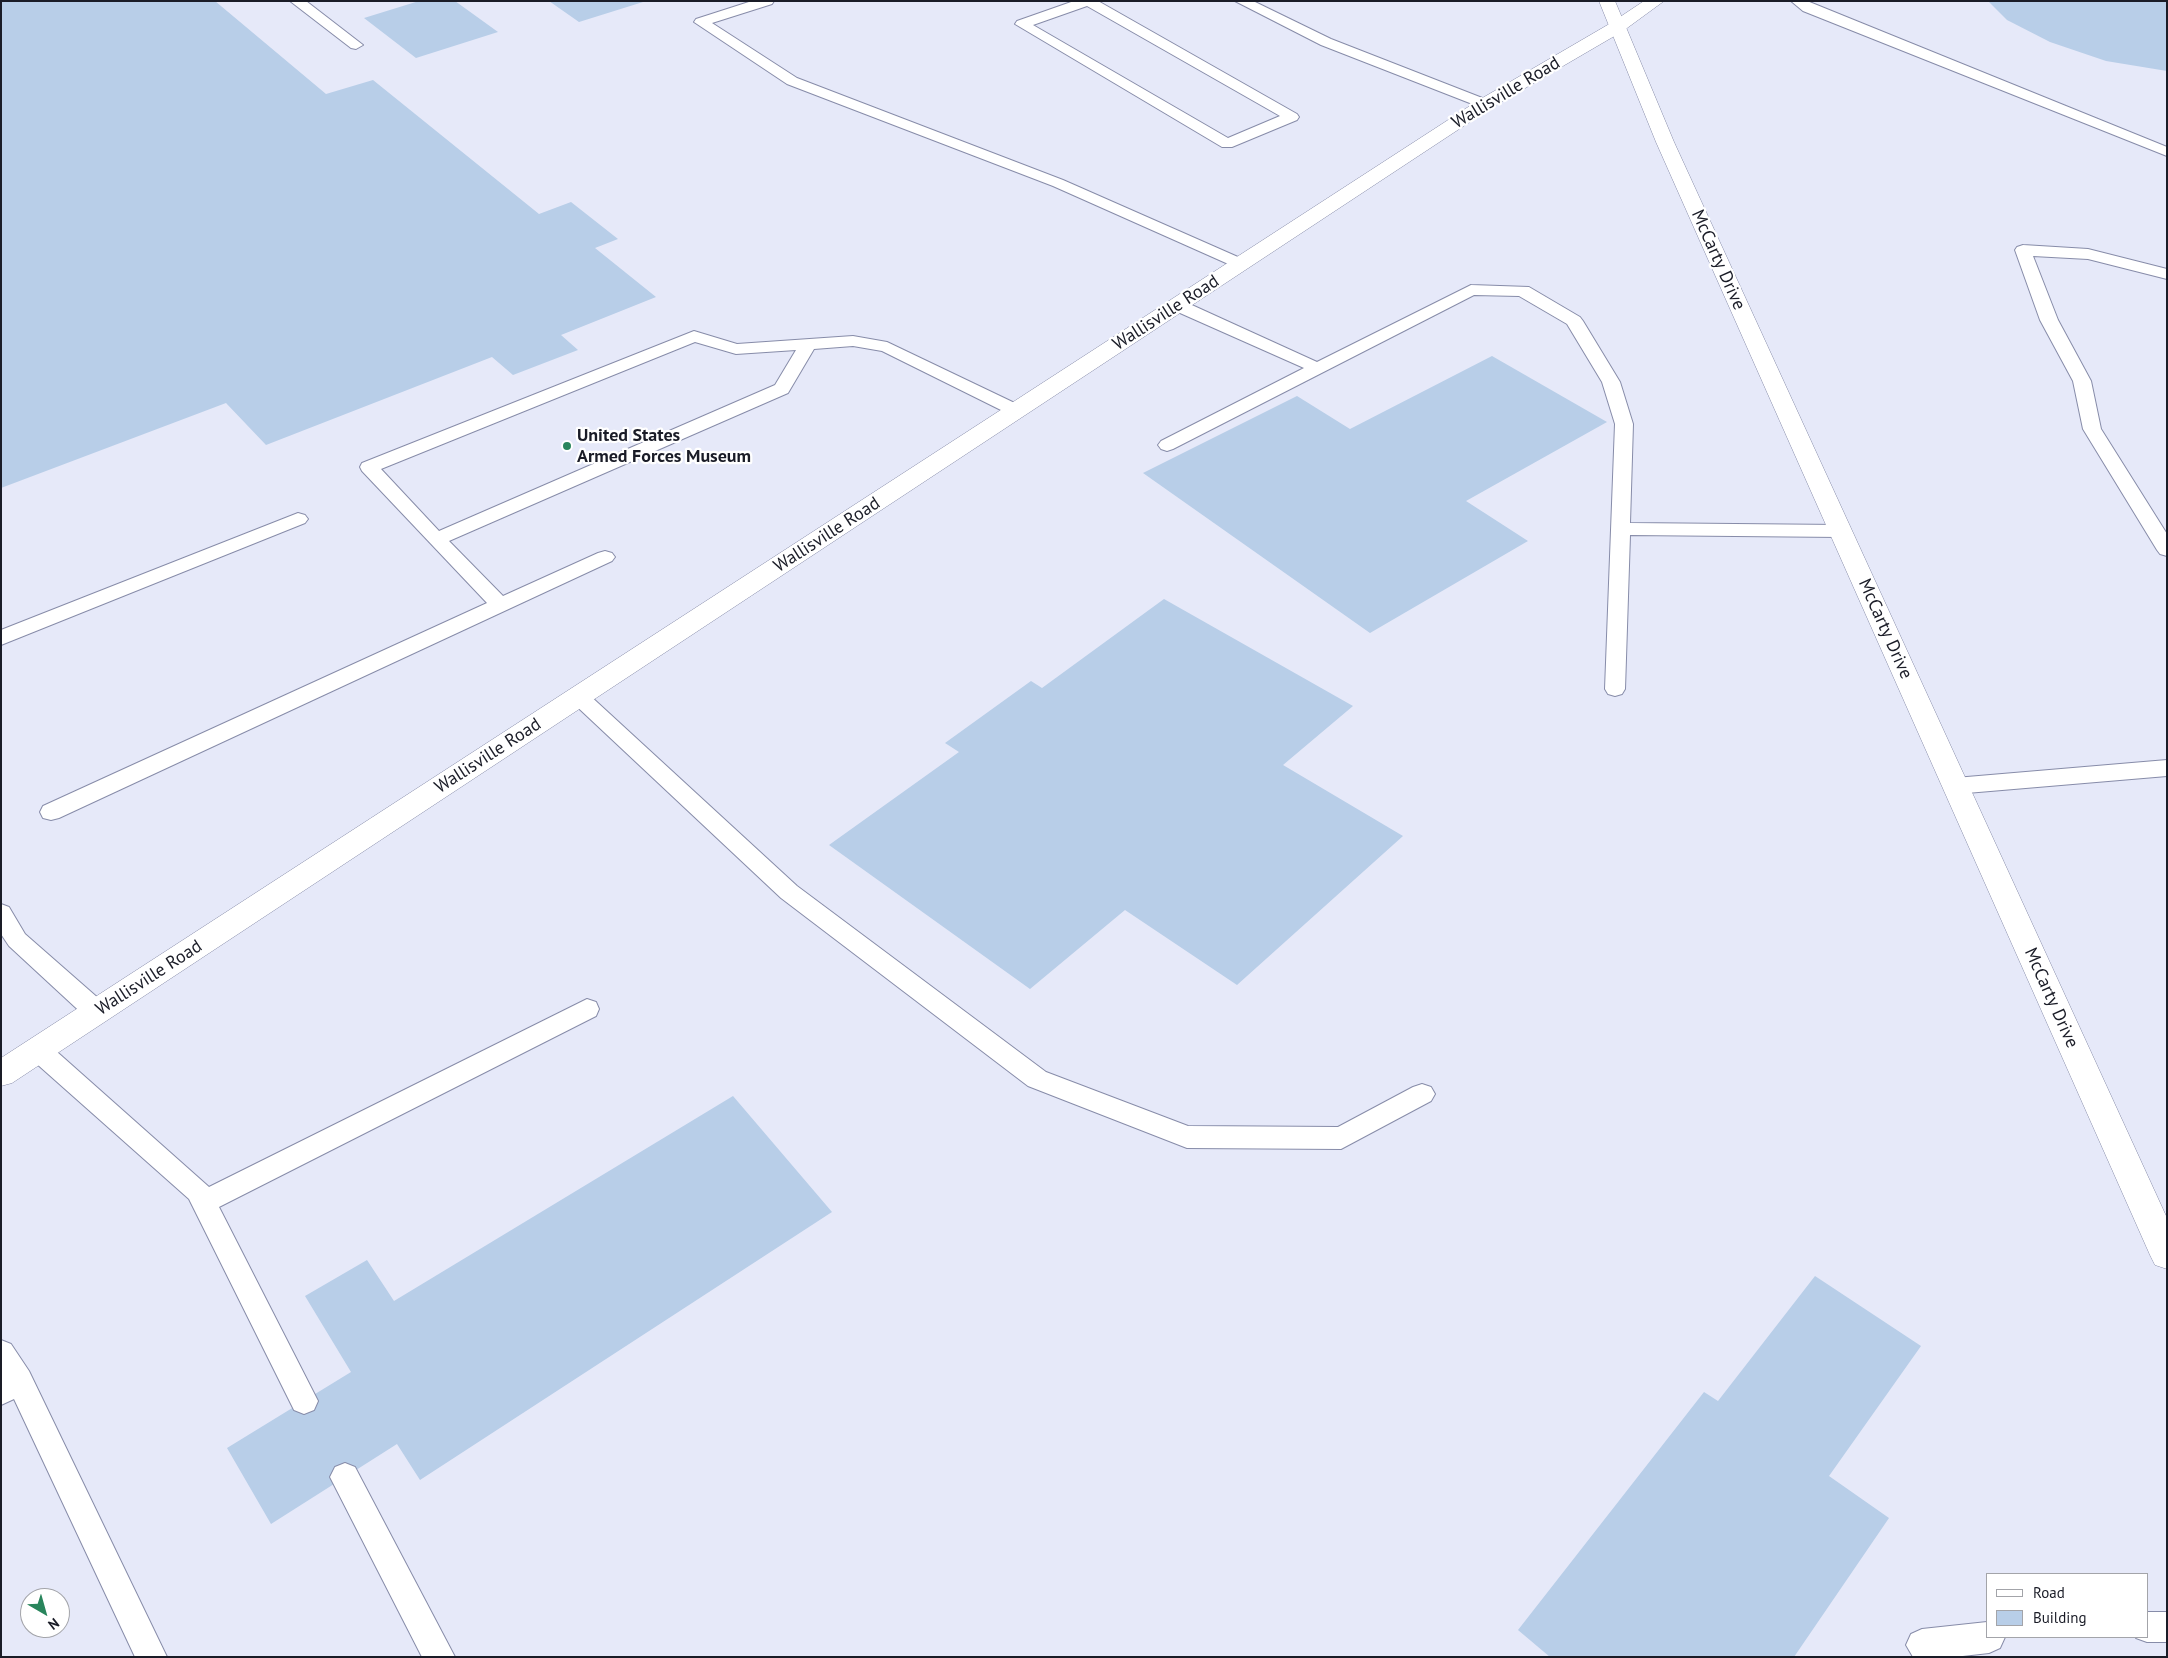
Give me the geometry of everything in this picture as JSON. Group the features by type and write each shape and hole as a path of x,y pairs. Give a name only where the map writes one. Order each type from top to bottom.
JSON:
{"main road":[{"name":"McCarty Drive","path":"1607,1 1665,142 2167,1255"},
{"name":"Wallisville Road","path":"1,1074 1485,104 1617,27 1656,1"}],"lane":[{"path":"298,1 356,44"},
{"path":"767,1 701,22 792,81 1058,182 1241,264"},
{"path":"1087,1 1130,26 1292,117 1227,144 1022,24 1087,1"},
{"path":"1242,1 1326,42 1485,104"},
{"path":"1798,1 1808,8 2167,152"},
{"path":"2167,274 2088,254 2023,250 2049,320 2082,381 2092,429 2167,550"},
{"path":"1167,445 1471,290 1523,291 1574,321 1611,382 1624,424 1615,688"},
{"path":"1177,305 1317,368"},
{"path":"500,605 369,467 694,336 736,349 853,341 887,347 1016,410"},
{"path":"436,538 782,389 808,344"},
{"path":"1,638 298,519"},
{"path":"1621,529 1840,531"},
{"path":"51,812 605,557"},
{"path":"578,697 788,892 1037,1079 1187,1137 1341,1138 1422,1094"},
{"path":"1955,786 2167,768"},
{"path":"1,913 17,940 97,1012"},
{"path":"204,1202 587,1009"},
{"path":"38,1050 198,1191 304,1401"},
{"path":"1,1353 10,1386 151,1657"},
{"path":"345,1477 439,1657"},
{"path":"2148,1627 2167,1628"},
{"path":"1922,1645 1986,1637"}],"shaded area":[{"path":"1,1 2167,1 2167,1657 1,1657"}],"building":[{"path":"1,1 215,1 326,94 373,80 539,214 571,202 618,239 595,248 656,297 561,335 578,350 513,375 492,357 266,445 226,403 1,488"},
{"path":"419,1 455,1 498,32 416,58 364,18"},
{"path":"549,1 643,1 643,2 579,22"},
{"path":"1988,1 2167,1 2167,71 2106,61 2050,42 2007,20"},
{"path":"1492,356 1607,422 1466,501 1528,541 1370,633 1143,473 1297,396 1350,429"},
{"path":"1164,599 1353,706 1283,765 1403,836 1237,985 1125,910 1030,989 829,845 959,752 945,743 1031,681 1042,688"},
{"path":"733,1096 832,1212 420,1480 397,1444 271,1524 227,1448 351,1372 305,1296 367,1260 394,1301"},
{"path":"1815,1276 1921,1346 1829,1476 1889,1518 1794,1657 1550,1657 1518,1630 1704,1392 1718,1401"}],"place":[{"name":"United States Armed Forces Museum","path":"567,446"}]}
